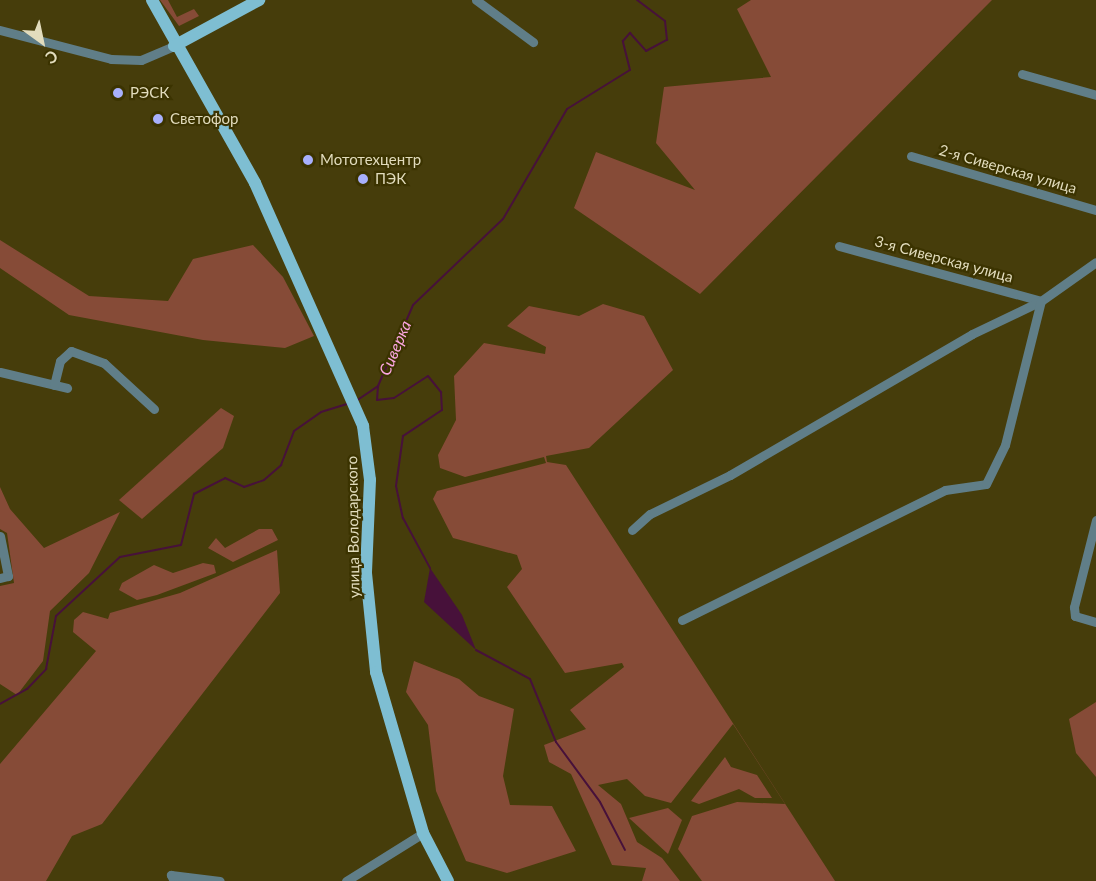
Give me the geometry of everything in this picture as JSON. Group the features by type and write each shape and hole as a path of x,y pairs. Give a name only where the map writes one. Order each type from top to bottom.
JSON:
{"main road":[{"path":"152,0 174,46 259,0"},
{"name":"улица Володарского","path":"174,46 255,183 363,426 370,480 366,573 376,672 423,833 448,881"}],"street":[{"path":"476,0 533,42"},
{"path":"0,30 111,59 141,60 174,46"},
{"path":"1022,74 1096,95"},
{"name":"2-я Сиверская улица","path":"911,156 1096,210"},
{"name":"3-я Сиверская улица","path":"839,246 1041,301"},
{"path":"632,530 650,513 730,475 972,333 1041,301 1096,262"},
{"path":"682,620 945,490 986,484 1005,445 1041,301"},
{"path":"54,385 60,361 71,351 104,363 154,409"},
{"path":"0,372 67,388"},
{"path":"1096,520 1074,607 1076,615 1096,622"},
{"path":"0,536 8,576 0,578"},
{"path":"346,881 423,833"},
{"path":"174,881 171,874 220,881"}],"shaded area":[{"path":"160,0 168,0 177,17 194,9 199,16 179,26"},
{"path":"751,0 992,0 700,294 574,208 596,152 695,190 656,143 664,87 771,77 737,9"},
{"path":"0,240 89,296 168,301 193,259 253,245 283,277 314,336 285,348 203,340 69,315 0,268"},
{"path":"603,304 644,316 673,370 589,448 546,456 547,462 566,465 835,881 702,881 678,849 692,816 737,802 785,804 733,724 671,803 645,796 627,779 598,785 621,804 637,842 662,858 680,881 642,881 646,868 612,865 571,774 549,762 544,745 586,729 570,710 624,667 622,663 565,673 507,587 522,569 517,555 453,538 433,499 437,491 546,463 544,457 465,477 440,468 438,455 456,420 454,376 484,343 545,354 546,347 507,326 529,306 579,316"},
{"path":"221,408 234,416 223,448 142,519 119,500"},
{"path":"0,487 10,509 44,548 120,512 89,573 50,611 43,661 17,695 0,684 0,586 14,583 7,533 0,529"},
{"path":"259,529 272,529 278,540 233,562 208,548 216,538 225,548"},
{"path":"277,550 280,593 102,824 72,836 46,881 0,881 0,764 96,651 73,632 74,620 83,612 108,619 110,613 180,593"},
{"path":"203,563 214,565 216,573 137,600 119,590 122,583 154,565 173,573"},
{"path":"430,568 462,615 476,650 424,602"},
{"path":"414,661 459,679 479,696 514,709 503,776 510,805 552,806 576,851 507,873 466,861 436,791 428,725 406,692"},
{"path":"1096,702 1096,777 1076,753 1069,719"},
{"path":"725,757 731,767 757,775 772,798 755,798 739,789 699,804 691,801"},
{"path":"668,808 682,820 668,854 629,818"}],"waterway":[{"name":"Сиверка","path":"356,401 378,386 413,305 503,219 567,109 630,70 623,41 630,33 646,51 667,40 665,21 637,0"},
{"path":"378,386 377,400 394,398 428,376 441,392 442,410 403,436 396,486 403,518 430,568"},
{"name":"Сиверка","path":"0,704 27,689 46,669 56,616 120,557 181,545 194,494 225,478 244,487 264,480 281,465 294,431 321,412 348,404"},
{"path":"476,650 530,679 556,742 600,802 625,850"}],"place":[{"name":"РЭСК","path":"118,93"},
{"name":"Светофор","path":"158,119"},
{"name":"Мототехцентр","path":"308,160"},
{"name":"ПЭК","path":"363,179"}]}
